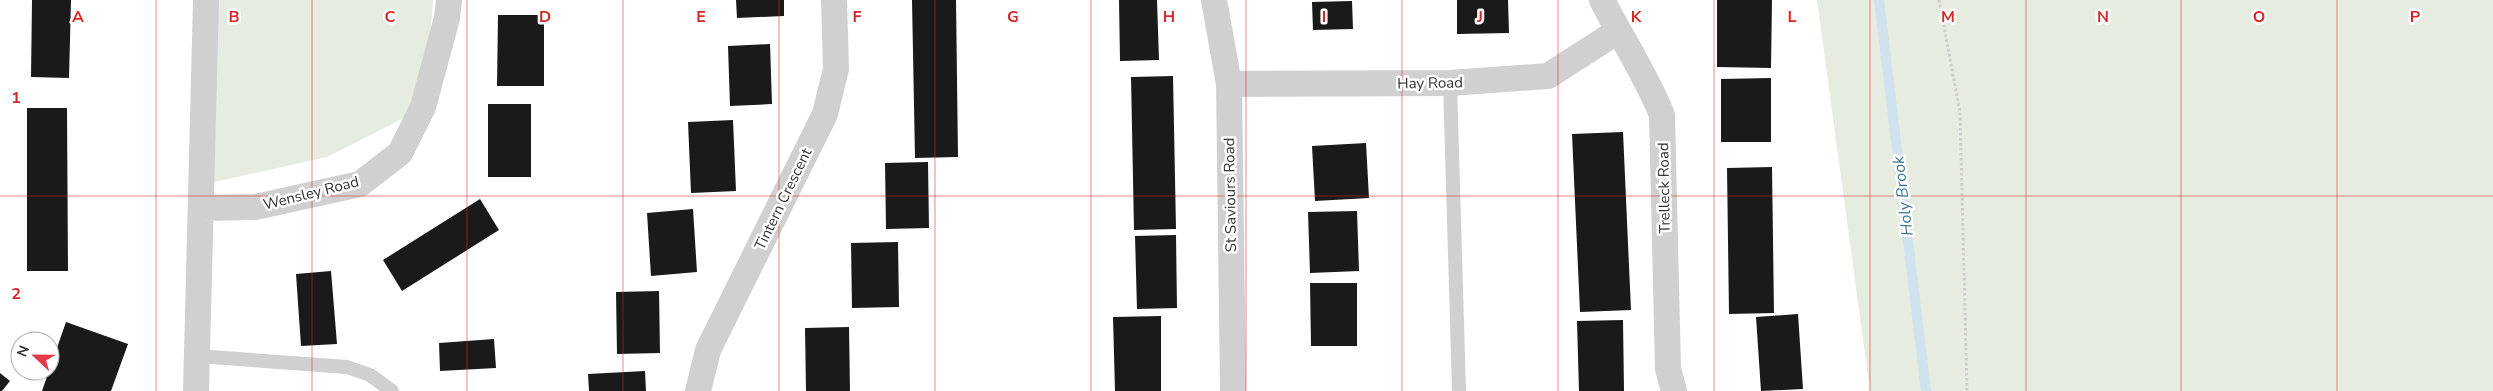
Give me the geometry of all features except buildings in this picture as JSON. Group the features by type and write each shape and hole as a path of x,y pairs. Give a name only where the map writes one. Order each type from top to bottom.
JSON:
{"street":[{"path":"196,391 206,0"},
{"name":"Wensley Road","path":"201,208 255,207 360,184 400,153 423,108 447,18 449,0"},
{"name":"Tintern Crescent","path":"698,391 708,350 825,114 836,69 834,0"},
{"name":"St Saviours Road","path":"1214,0 1229,84 1233,391"},
{"name":"Trelleck Road","path":"1602,0 1650,84 1662,116 1668,370 1674,391"},
{"name":"Hay Road","path":"1229,84 1450,83 1548,76 1618,31"}],"lane":[{"path":"1450,83 1459,391"},
{"path":"197,356 347,367 370,375 392,391"}],"path":[{"path":"1939,0 1960,112 1967,391"}],"shaded area":[{"path":"218,0 433,0 430,40 406,117 327,157 214,182"},
{"path":"1817,0 2493,0 2493,391 1870,391"}],"waterway":[{"name":"Holy Brook","path":"1879,0 1926,391"}]}
